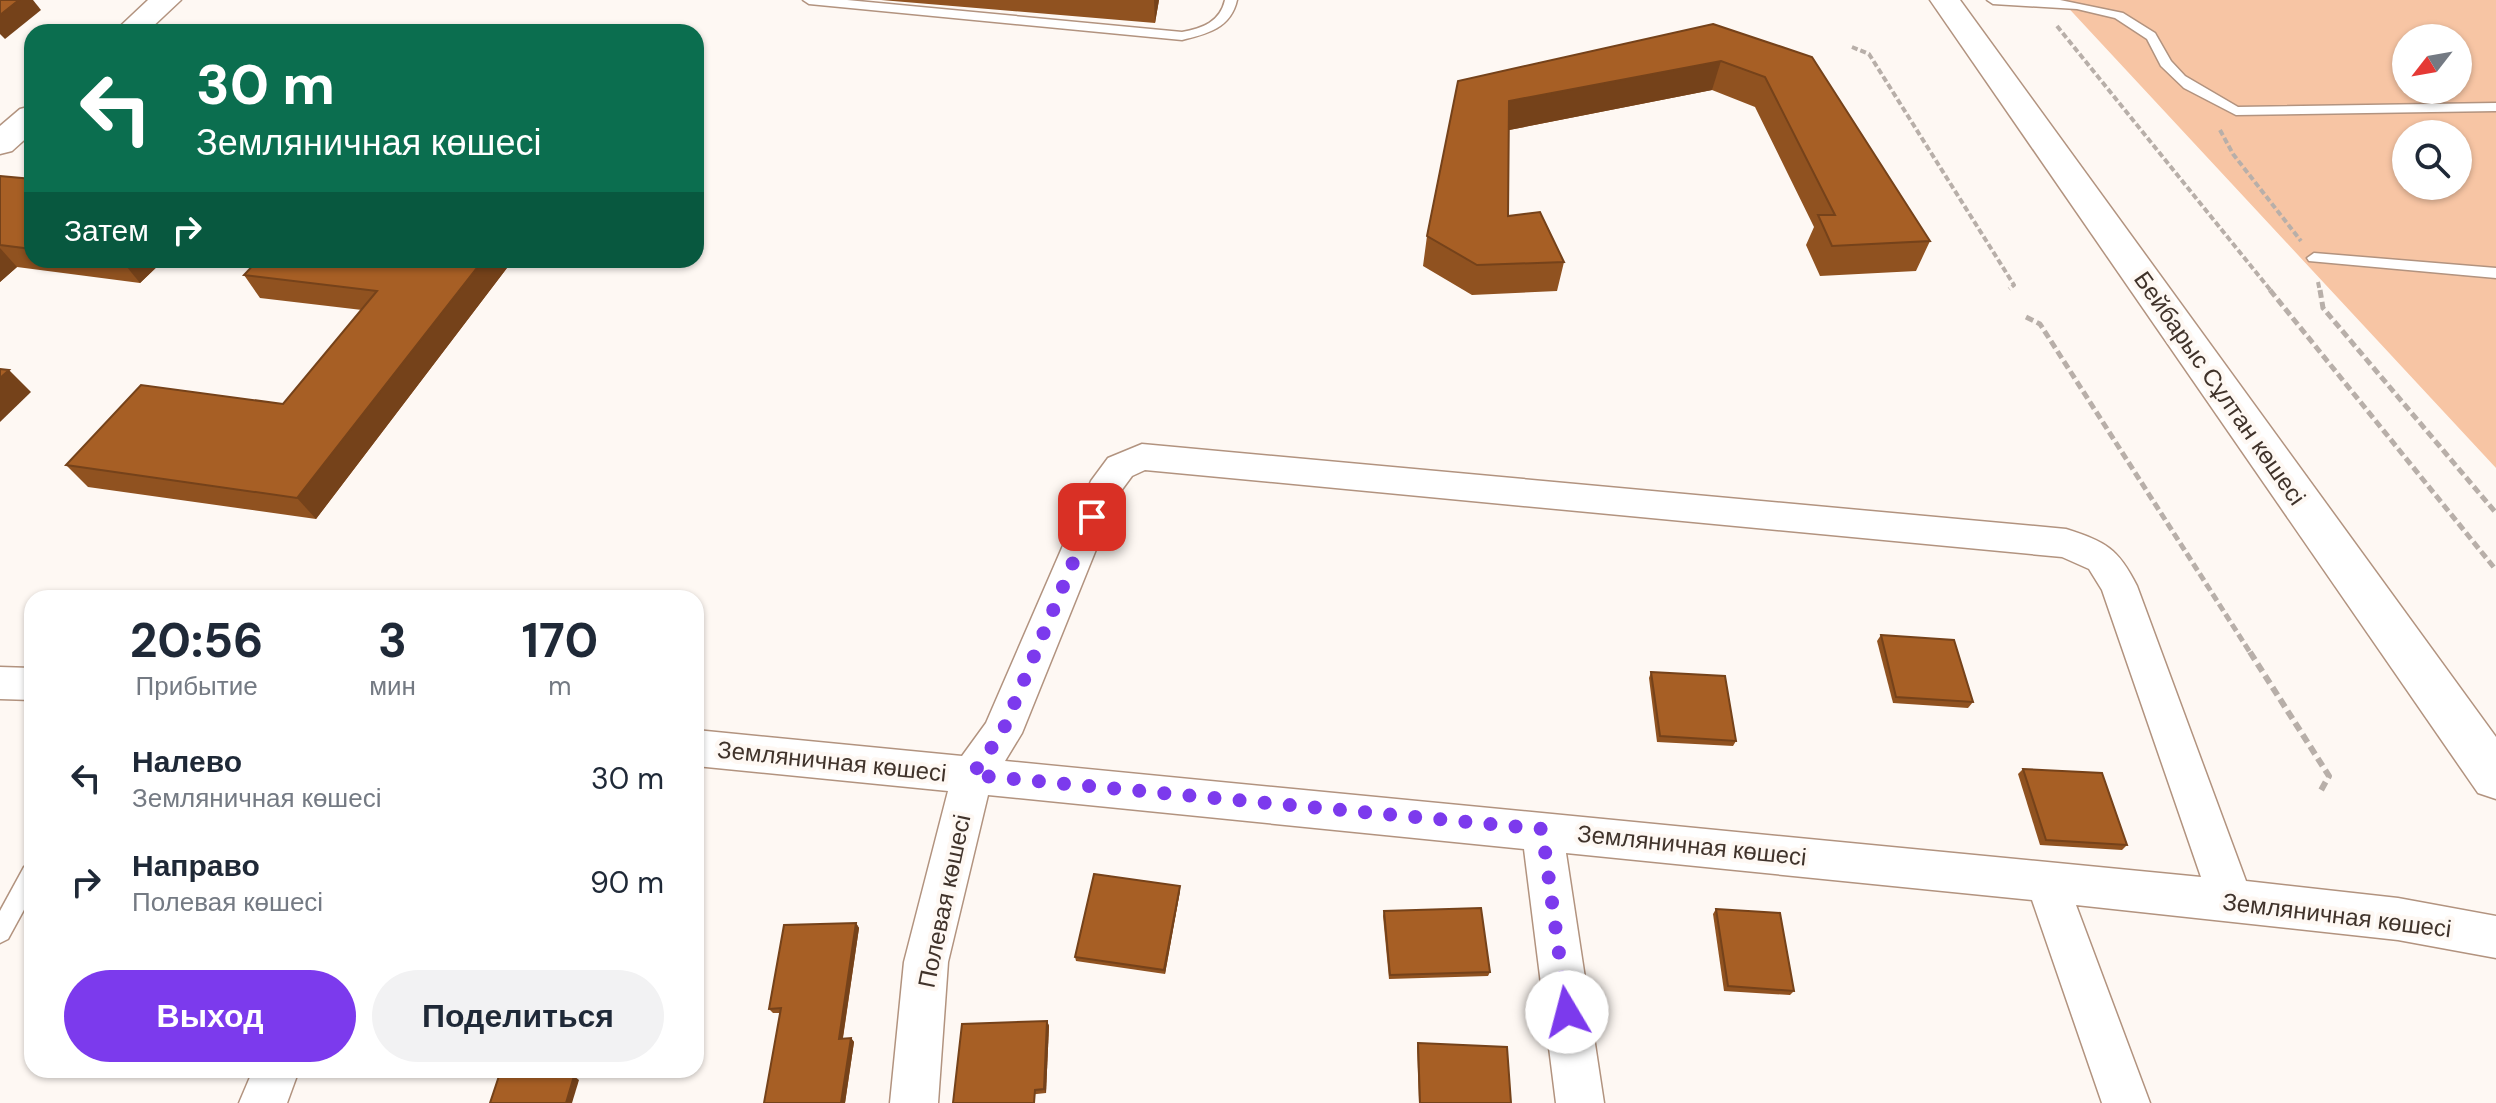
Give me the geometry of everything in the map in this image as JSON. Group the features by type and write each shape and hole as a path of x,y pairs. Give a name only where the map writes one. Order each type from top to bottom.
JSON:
{"street":[{"path":"138,24 166,0"},
{"name":"Бейбарыс Сұлтан көшесі","path":"1945,0 2496,777"},
{"path":"0,144 24,123"},
{"name":"Полевая көшесі","path":"914,1103 926,962 972,775 1002,733 1103,490 1120,467 1142,457 2066,543 2102,559 2119,586 2231,900"},
{"path":"0,683 24,684"},
{"name":"Земляничная көшесі","path":"704,749 1542,829 2231,900 2398,919 2496,937"},
{"path":"1542,829 1580,1103"},
{"path":"2047,883 2126,1103"},
{"path":"263,1103 273,1078"}],"lane":[{"path":"809,0 1182,36 1211,30 1229,13 1231,0"},
{"path":"1993,0 2110,11 2136,22 2152,36 2166,64 2198,94 2236,111 2496,107"},
{"path":"2314,258 2496,273"},
{"path":"0,932 24,888"}],"path":[{"path":"2038,3 2496,570"},
{"path":"1852,47 1869,54 2014,285 2009,289"},
{"path":"2198,94 2233,154 2314,258 2323,308 2496,513"},
{"path":"2026,317 2040,324 2329,776 2320,792"}],"shaded area":[{"path":"2061,0 2496,0 2496,468"}],"building":[{"path":"0,0 19,0 0,15"},
{"path":"1713,24 1812,57 1930,241 1832,246 1818,215 1835,215 1765,77 1721,61 1509,101 1508,216 1540,212 1564,262 1477,265 1427,236 1458,81"},
{"path":"0,176 24,178 24,248 0,245"},
{"path":"251,268 477,268 297,498 66,465 141,385 283,404 377,291 244,275"},
{"path":"0,369 9,370 0,378"},
{"path":"1881,635 1954,640 1973,702 1896,697"},
{"path":"1651,672 1725,676 1736,741 1660,736"},
{"path":"2023,769 2102,773 2127,845 2046,840"},
{"path":"1094,874 1180,886 1164,970 1075,957"},
{"path":"1481,908 1490,972 1390,975 1384,911"},
{"path":"1716,909 1780,913 1794,991 1728,986"},
{"path":"856,923 839,1039 851,1038 841,1103 764,1103 781,1008 769,1009 784,925"},
{"path":"1047,1021 1044,1089 1035,1090 1034,1103 953,1103 962,1024"},
{"path":"1418,1043 1507,1047 1511,1103 1420,1103"},
{"path":"498,1078 573,1078 566,1103 490,1103"}],"route":[{"path":"1092,517 1002,733 972,775 1542,829 1567,1012"}]}
